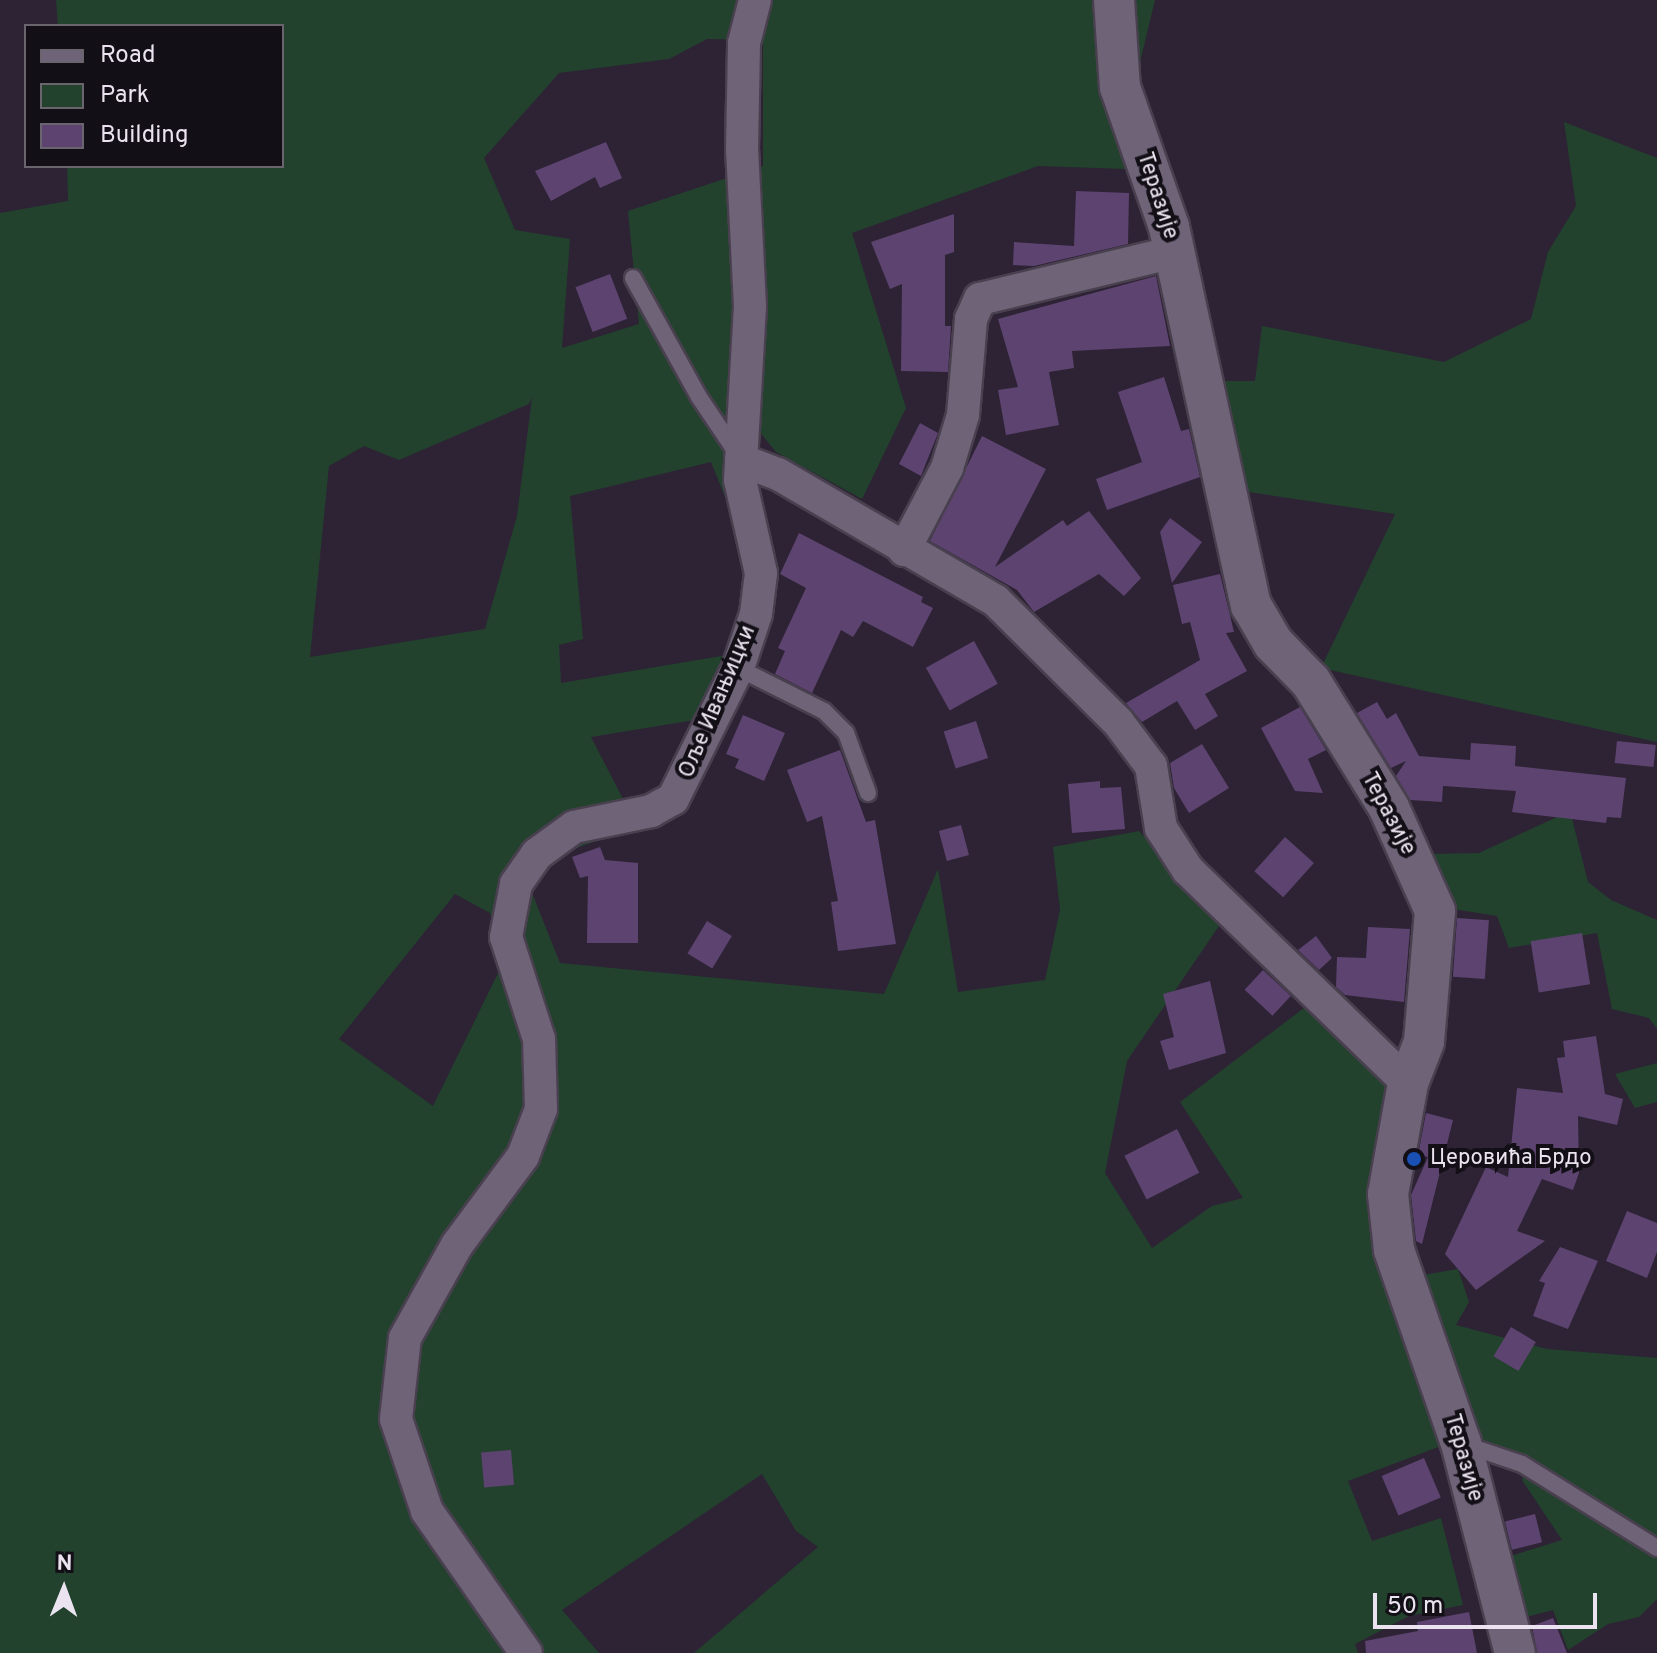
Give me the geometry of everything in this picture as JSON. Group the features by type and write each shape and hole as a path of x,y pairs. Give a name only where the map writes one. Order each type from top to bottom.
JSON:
{"street":[{"name":"Оље Ивањицки","path":"526,1653 427,1511 396,1419 405,1338 457,1245 523,1156 541,1109 539,1039 506,937 516,884 537,854 574,827 651,811 673,799 738,668 756,614 761,573 742,500 741,460 750,306 742,150 744,43 755,0"},
{"name":"Теразије","path":"1114,0 1120,87 1174,252 1251,605 1273,643 1311,682 1389,808 1435,911 1424,1042 1408,1083 1388,1194 1394,1250 1461,1443 1515,1653"},
{"path":"904,550 947,468 963,415 971,319 980,299 1174,252"},
{"path":"741,460 778,474 996,601 1118,722 1151,766 1161,828 1188,870 1408,1083"}],"lane":[{"path":"633,278 699,397 741,460"},
{"path":"738,668 824,711 846,733 868,793"},
{"path":"1461,1443 1522,1464 1657,1548"}],"green space":[{"path":"56,0 1155,0 1134,87 1194,251 1126,169 1038,166 852,233 906,408 862,499 776,452 732,398 747,551 711,462 570,496 583,639 559,645 561,683 733,654 713,717 591,737 637,826 522,868 560,963 884,994 938,869 958,992 1045,980 1060,910 1053,847 1139,831 1221,923 1127,1061 1105,1173 1152,1248 1212,1206 1243,1198 1180,1102 1325,992 1400,1061 1392,1131 1417,1276 1458,1269 1469,1302 1456,1325 1547,1349 1657,1358 1657,1599 1639,1617 1608,1624 1568,1650 1553,1610 1518,1619 1504,1558 1562,1540 1522,1480 1529,1457 1470,1435 1348,1481 1372,1541 1441,1518 1463,1605 1409,1616 1355,1644 1358,1653 694,1653 818,1547 796,1531 762,1474 562,1610 599,1653 0,1653 0,213 68,201 67,168 284,168 284,24 58,24","holes":["707,39 763,40 763,166 628,211 639,324 562,348 570,239 515,230 484,158 559,73 669,59","532,397 517,516 485,629 310,657 329,466 364,446 399,460 529,404","455,894 490,913 503,963 433,1106 339,1039"]},
{"path":"1564,122 1657,158 1657,742 1321,668 1395,514 1249,492 1221,381 1255,381 1262,326 1444,362 1531,319 1548,252 1576,206"},
{"path":"1570,811 1588,882 1611,900 1657,920 1657,1029 1649,1018 1612,1009 1597,933 1509,948 1497,916 1453,909 1431,854 1479,853"},
{"path":"1657,1063 1657,1102 1635,1108 1615,1074"}],"building":[{"path":"606,142 622,178 600,188 595,177 551,201 535,171"},
{"path":"1076,191 1129,193 1128,244 1034,266 1013,265 1014,242 1074,246"},
{"path":"954,214 954,252 945,255 945,326 951,326 948,372 901,371 902,284 890,289 871,242"},
{"path":"610,274 627,319 593,332 575,287"},
{"path":"1156,276 1170,346 1072,351 1074,368 1049,372 1059,425 1006,435 998,390 1018,387 998,319"},
{"path":"1164,377 1181,431 1189,429 1200,477 1107,510 1096,479 1142,462 1118,392"},
{"path":"920,423 938,433 921,476 899,464"},
{"path":"982,436 1046,469 995,567 1063,520 1067,526 1089,511 1141,578 1124,596 1099,574 1034,612 1017,590 930,541"},
{"path":"1170,518 1202,542 1172,583 1160,532"},
{"path":"799,533 923,597 921,602 933,608 913,647 863,621 853,637 841,630 812,693 775,674 785,651 778,648 806,588 780,574"},
{"path":"1220,574 1234,632 1226,633 1247,671 1205,694 1218,716 1195,730 1177,701 1142,722 1126,703 1200,660 1190,622 1182,624 1173,585"},
{"path":"974,641 998,684 950,711 926,668"},
{"path":"1377,702 1387,719 1396,713 1419,756 1470,760 1471,743 1516,746 1515,766 1626,778 1621,818 1607,817 1606,823 1512,812 1516,791 1443,786 1442,802 1410,800 1396,776 1406,761 1391,768 1357,713"},
{"path":"1300,707 1326,750 1308,759 1323,793 1295,791 1261,728"},
{"path":"743,715 785,733 764,781 735,768 739,759 726,754"},
{"path":"976,721 988,758 956,769 944,732"},
{"path":"1617,741 1656,745 1653,767 1615,763"},
{"path":"1202,744 1229,788 1189,813 1174,788 1170,763"},
{"path":"840,750 866,822 875,820 896,944 838,951 831,902 838,901 822,816 807,822 787,770"},
{"path":"1100,781 1100,788 1121,787 1125,829 1072,833 1068,784"},
{"path":"961,825 969,855 947,861 939,831"},
{"path":"1285,837 1314,863 1283,897 1254,871"},
{"path":"600,847 605,860 638,863 638,943 587,943 588,876 580,878 572,857"},
{"path":"1457,918 1489,920 1485,979 1453,977"},
{"path":"707,921 732,936 712,969 687,954"},
{"path":"1368,927 1410,929 1404,1002 1345,995 1336,987 1337,957 1366,958"},
{"path":"1582,933 1590,984 1539,992 1531,941"},
{"path":"1316,936 1332,958 1319,970 1298,950"},
{"path":"1263,970 1291,996 1272,1016 1245,990"},
{"path":"1210,981 1226,1053 1169,1070 1160,1041 1174,1037 1163,994"},
{"path":"1596,1036 1605,1094 1623,1099 1617,1125 1578,1116 1579,1173 1573,1190 1542,1179 1517,1231 1545,1241 1476,1290 1445,1254 1486,1167 1508,1177 1517,1088 1563,1093 1557,1058 1565,1057 1563,1041"},
{"path":"1426,1113 1453,1120 1422,1244 1416,1241 1411,1195 1428,1157 1418,1155"},
{"path":"1177,1129 1199,1173 1147,1199 1124,1156"},
{"path":"1627,1211 1657,1223 1657,1252 1647,1278 1606,1261"},
{"path":"1560,1247 1598,1261 1568,1329 1533,1316 1545,1283 1539,1281"},
{"path":"1511,1327 1536,1342 1518,1371 1493,1356"},
{"path":"511,1450 514,1485 484,1487 481,1453"},
{"path":"1424,1458 1441,1498 1398,1516 1382,1476"},
{"path":"1535,1514 1542,1542 1512,1550 1505,1521"},
{"path":"1469,1612 1477,1653 1366,1653 1365,1641 1418,1631 1417,1622"},
{"path":"1553,1618 1567,1653 1537,1653 1532,1626"}],"place":[{"name":"Церовића Брдо","path":"1414,1159"}]}
